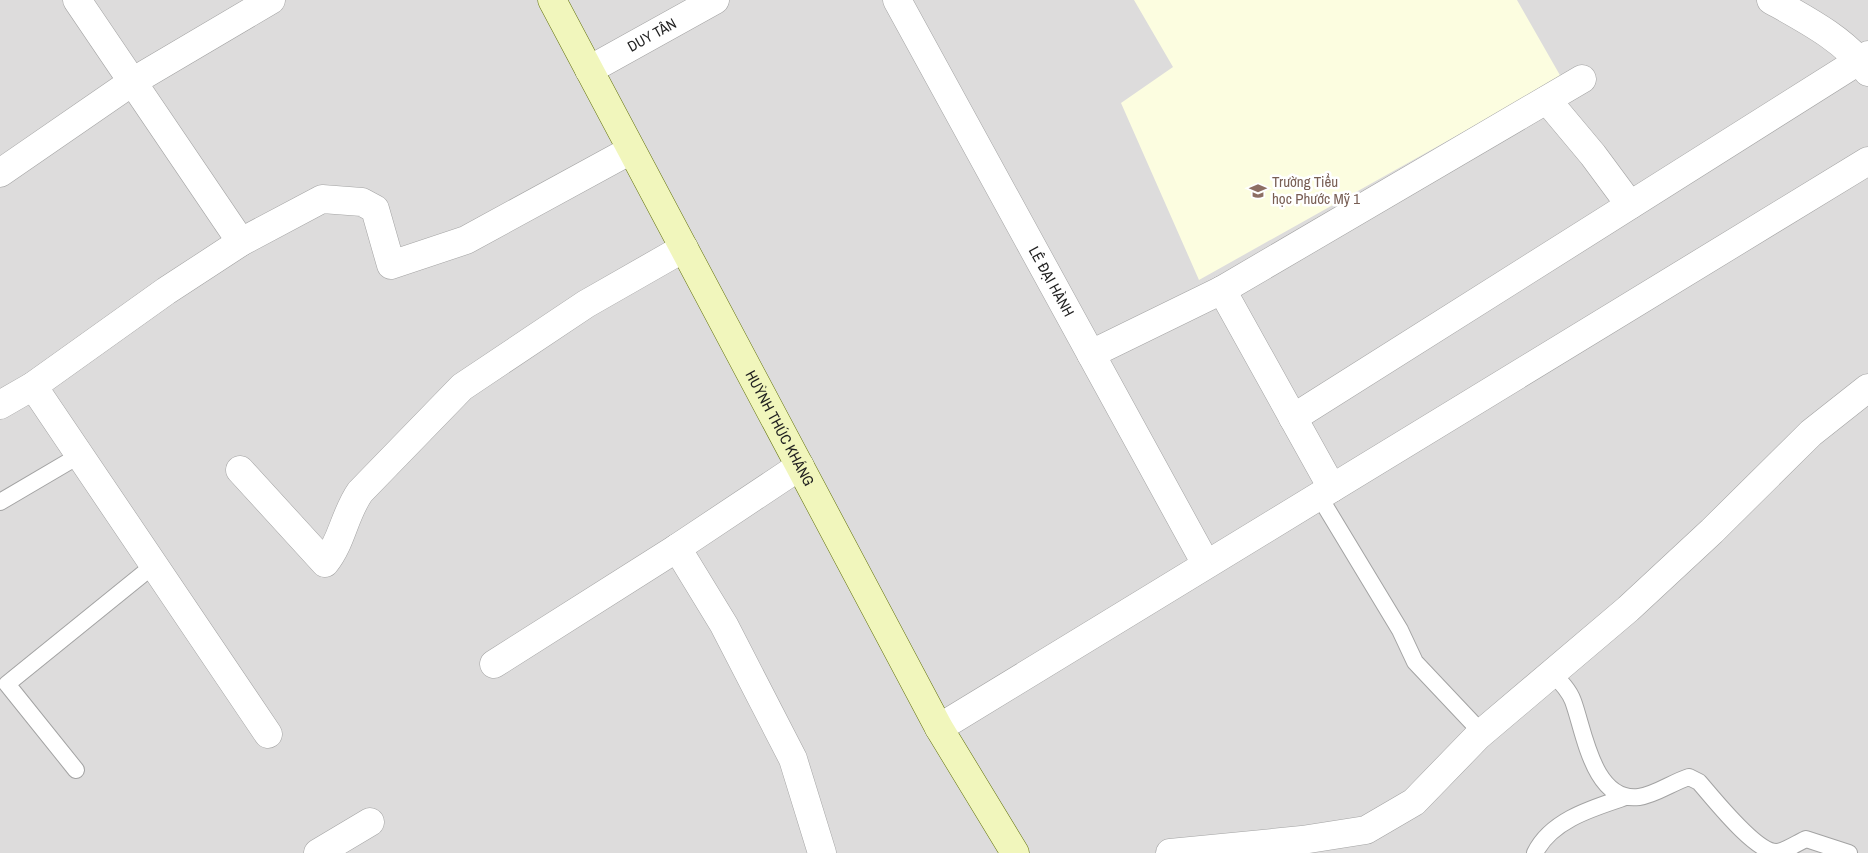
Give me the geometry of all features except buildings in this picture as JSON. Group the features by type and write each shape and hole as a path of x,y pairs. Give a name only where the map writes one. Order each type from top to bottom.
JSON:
{"street":[{"path":"77,0 241,242"},
{"path":"0,173 132,82 271,0"},
{"name":"HUỲNH THÚC KHÁNG","path":"552,0 939,728 1015,853"},
{"name":"DUY TÂN","path":"589,70 715,0"},
{"name":"LÊ ĐẠI HÀNH","path":"897,0 1206,564"},
{"path":"1293,418 1630,205 1865,62 1810,22 1771,0"},
{"path":"1091,354 1222,290 1582,80"},
{"path":"1547,100 1593,155 1630,205"},
{"path":"0,405 33,386 158,296 241,242 322,199 362,202 375,209 391,265 466,240 631,150"},
{"path":"939,728 1868,161"},
{"path":"240,470 326,563 335,550 350,507 360,492 462,386 586,304 684,248"},
{"path":"1222,290 1293,418 1326,492"},
{"path":"33,386 268,734"},
{"path":"1170,853 1302,840 1366,830 1414,802 1482,733 1628,609 1811,433 1868,388"},
{"path":"494,664 677,548 800,466"},
{"path":"677,548 724,625 793,759 822,853"},
{"path":"318,853 370,822"}],"lane":[{"path":"0,502 80,455"},
{"path":"1326,492 1400,630 1415,662 1482,733"},
{"path":"76,770 7,684 154,565"},
{"path":"1552,673 1573,700 1592,760 1609,788 1626,797"},
{"path":"1535,853 1541,840 1566,821 1594,808 1626,797 1640,797 1689,777 1699,782 1750,840 1765,852 1777,852 1806,839 1849,853"}],"shaded area":[{"path":"0,0 1868,0 1868,853 0,853"},
{"name":"Trường Tiểu học Phước Mỹ 1","path":"1134,0 1517,0 1561,77 1199,280 1121,103 1173,67"}],"place":[{"name":"Trường Tiểu học Phước Mỹ 1","path":"1258,191"}]}
